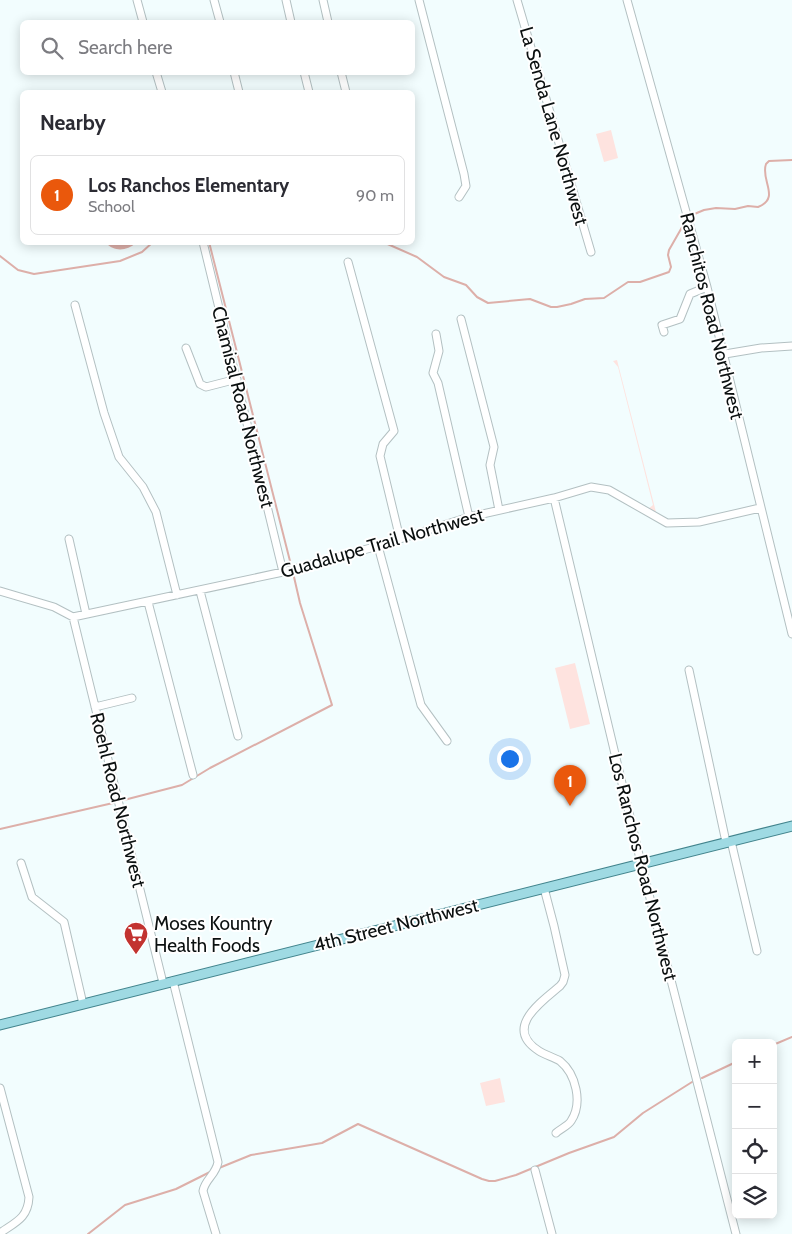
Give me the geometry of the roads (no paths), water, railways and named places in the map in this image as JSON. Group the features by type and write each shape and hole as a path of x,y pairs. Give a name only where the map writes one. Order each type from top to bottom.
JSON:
{"main road":[{"name":"4th Street Northwest","path":"0,1025 792,826"}],"street":[{"path":"137,0 142,20"},
{"path":"214,0 219,20"},
{"path":"286,0 291,20"},
{"path":"323,0 328,20"},
{"path":"419,0 464,174 466,186 459,197"},
{"name":"La Senda Lane Northwest","path":"517,0 591,252"},
{"name":"Ranchitos Road Northwest","path":"627,0 725,354 760,508 792,634"},
{"path":"157,75 161,90"},
{"path":"235,75 238,90"},
{"path":"305,75 308,90"},
{"path":"342,75 346,90"},
{"name":"Chamisal Road Northwest","path":"204,245 283,572"},
{"path":"348,262 394,431 383,444 380,456 400,539"},
{"path":"664,332 662,325 680,319 690,294 707,287"},
{"path":"75,305 104,413 119,457 144,487 156,512 177,595"},
{"path":"461,320 475,366 494,447 490,465 499,510"},
{"path":"436,334 440,351 433,373 438,383 469,517"},
{"path":"725,354 761,348 792,346"},
{"path":"186,348 200,384 206,387 237,380"},
{"name":"Guadalupe Trail Northwest","path":"73,617 283,572 378,546 469,517 554,498 591,487 609,490 667,523 699,522 760,508"},
{"name":"Los Ranchos Road Northwest","path":"554,498 641,864 736,1234"},
{"path":"69,539 86,614"},
{"path":"378,546 420,705 447,741"},
{"path":"0,590 54,607 73,617"},
{"path":"200,591 238,736"},
{"path":"148,602 193,775"},
{"name":"Roehl Road Northwest","path":"73,617 168,982 218,1162 215,1172 204,1184 203,1190 216,1234"},
{"path":"690,670 728,841 757,950"},
{"path":"95,707 132,698"},
{"path":"21,863 32,897 64,922 83,1004"},
{"path":"544,888 565,975 560,986 529,1013 524,1028 525,1036 530,1043 538,1051 559,1061 569,1071 574,1082 577,1094 576,1106 571,1121 556,1133"},
{"path":"0,1088 28,1197 26,1213 22,1218 0,1233"},
{"path":"535,1170 552,1234"}],"waterway":[{"path":"692,215 716,208 758,207 765,203 769,194 765,176 766,164 769,161 792,160"},
{"path":"390,245 417,257 444,277 466,285 477,297 488,303 530,299 551,307 557,307 585,299 604,298 628,282 640,282 669,272 671,267 668,255 669,250 685,222"},
{"path":"0,256 18,270 34,274 120,261 142,252 150,245"},
{"path":"210,245 291,565"},
{"path":"124,800 182,785 210,768 332,705 300,603 294,577"},
{"path":"0,829 113,803"},
{"path":"777,1043 792,1037"},
{"path":"702,1078 732,1064"},
{"path":"219,1168 251,1155 322,1143 358,1124 482,1179 495,1181 516,1175 614,1137 643,1113 692,1082"},
{"path":"88,1234 125,1205 176,1189 210,1172"}],"place":[{"name":"Los Ranchos Elementary","path":"570,806"},
{"name":"Moses Kountry Health Foods","path":"136,955"}]}
